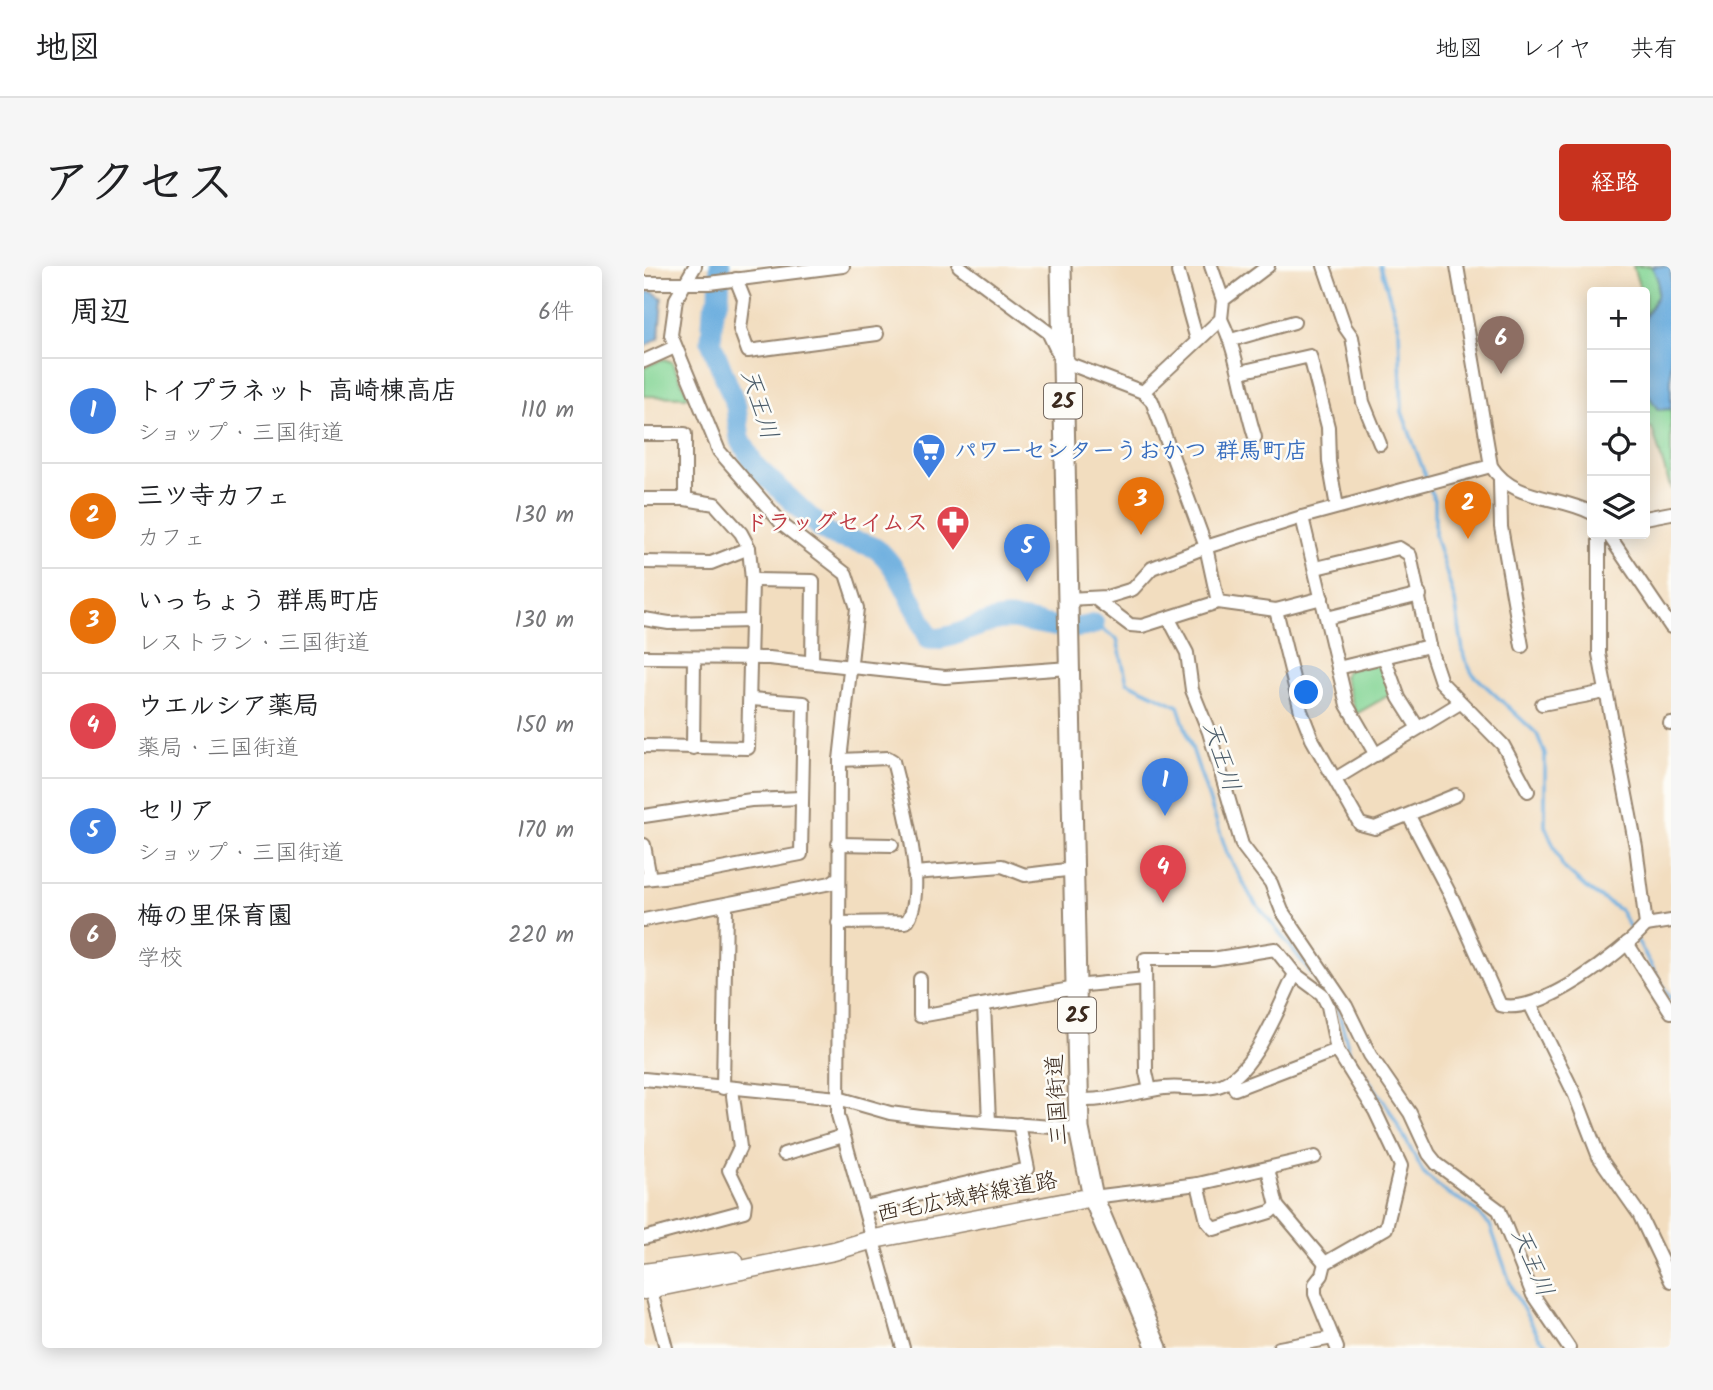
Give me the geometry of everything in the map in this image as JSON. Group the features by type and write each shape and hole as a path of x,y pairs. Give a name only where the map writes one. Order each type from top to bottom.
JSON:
{"main road":[{"name":"25","path":"1061,266 1069,668"},
{"name":"三国街道","path":"1069,668 1079,1129 1093,1196 1157,1348"}],"street":[{"path":"695,266 672,312 671,335 719,451 783,526 846,573 857,608 840,760 838,1098 843,1136 903,1348"},
{"path":"644,283 709,283 843,266"},
{"path":"959,266 1048,332 1062,361 1143,392 1152,401 1206,547 1218,602"},
{"path":"1211,266 1223,300 1221,319 1231,340 1240,372 1241,393 1255,437"},
{"path":"1223,300 1268,266"},
{"path":"1324,266 1345,327 1352,337 1363,402 1380,444"},
{"path":"1457,266 1491,466 1500,480 1501,527 1522,646"},
{"path":"1178,272 1197,340"},
{"path":"732,280 744,299 740,329 748,351 877,334"},
{"path":"1143,392 1221,319"},
{"path":"1231,340 1294,323"},
{"path":"644,361 675,348"},
{"path":"1240,372 1310,356 1328,427 1329,462 1337,507"},
{"path":"644,434 684,434 685,499"},
{"path":"1068,599 1097,600 1132,589 1152,568 1206,547 1337,507 1491,466"},
{"path":"1500,480 1550,502 1587,512"},
{"path":"644,499 685,499 715,504 749,548 752,580 748,748 644,746"},
{"path":"1650,517 1671,513"},
{"path":"1302,517 1347,705 1376,755"},
{"path":"1599,539 1599,654 1636,847 1646,925"},
{"path":"1611,539 1671,627"},
{"path":"644,562 711,563 749,548"},
{"path":"1316,568 1399,548 1410,555 1429,646 1441,682 1486,725 1503,746 1528,791"},
{"path":"752,580 813,581 813,662"},
{"path":"1327,618 1420,595"},
{"path":"1097,600 1130,625 1142,626 1218,602 1276,610 1322,598"},
{"path":"1276,610 1301,711 1335,779 1364,828 1375,828 1409,816 1456,795"},
{"path":"644,619 669,623 750,621"},
{"path":"1169,619 1187,653 1192,690 1209,732 1242,845 1271,883 1282,911 1346,1006 1370,1055 1410,1113 1429,1154 1437,1164 1499,1210 1533,1295 1569,1348"},
{"path":"1338,668 1429,646"},
{"path":"644,657 750,657 944,677 1069,668"},
{"path":"1384,657 1399,698 1418,728"},
{"path":"693,748 694,658"},
{"path":"1542,704 1605,692"},
{"path":"644,845 647,878 700,873 801,854 804,703 751,699"},
{"path":"1335,779 1460,703"},
{"path":"838,923 906,922 912,915 915,855 893,761 888,758 840,760"},
{"path":"644,816 751,800 801,798"},
{"path":"1409,816 1453,900 1500,1005 1530,1004 1569,985 1627,943 1646,925 1671,921"},
{"path":"838,844 892,845"},
{"path":"914,873 1002,866 1025,875 1074,869"},
{"path":"644,920 726,906 831,883 838,878"},
{"path":"644,1238 744,1211 745,1203 729,1170 740,1147 727,1088 726,906"},
{"path":"1627,943 1671,1012"},
{"path":"1150,1090 1146,1072 1145,959 1212,958 1275,949 1294,974 1322,995 1328,1006 1337,1050 1376,1111 1401,1166 1391,1220 1386,1228 1325,1263 1322,1275 1315,1283 1315,1294 1335,1343 1279,1348"},
{"path":"1079,1100 1111,1100 1150,1090 1216,1087 1232,1081 1256,1050 1294,974"},
{"path":"920,979 920,1016 1076,987 1145,979"},
{"path":"1530,1004 1575,1095 1598,1157 1639,1214 1671,1281"},
{"path":"984,1005 989,1122"},
{"path":"1232,1081 1235,1089 1337,1050"},
{"path":"644,1079 838,1098 890,1113 1079,1129"},
{"path":"864,1207 1028,1169 1019,1124"},
{"path":"784,1154 843,1136"},
{"path":"1093,1196 1198,1184 1315,1157"},
{"path":"1268,1169 1277,1206 1325,1263"},
{"path":"1198,1184 1207,1221 1214,1229 1270,1212 1277,1206"},
{"name":"西毛広域幹線道路","path":"646,1281 852,1245 1093,1196"},
{"path":"646,1281 663,1348"}],"green space":[{"path":"1633,266 1671,266 1671,490 1650,427 1650,287 1639,287"},
{"path":"664,359 672,362 689,397 644,396 644,367"},
{"path":"1378,663 1383,666 1391,694 1356,714 1344,676 1347,670"}],"water":[{"path":"1652,266 1671,266 1671,409 1658,410 1650,398 1650,308 1657,296 1658,281"},
{"path":"644,292 653,292 662,298 659,338 644,347"}],"waterway":[{"name":"天王川","path":"720,266 719,299 713,310 711,342 736,406 740,439 755,466 822,529 834,536 873,547 882,553 906,589 929,639 950,636 990,622 1008,619 1073,628 1094,624"},
{"path":"1380,266 1399,327 1402,412 1435,502 1435,535 1455,601 1464,657 1472,673 1537,734 1545,754 1545,826 1563,867 1586,888 1620,910 1671,1000"},
{"name":"天王川","path":"1094,624 1117,639 1127,682 1178,706 1227,853 1251,897 1324,989"},
{"name":"天王川","path":"1330,998 1337,1006 1350,1054 1386,1104 1425,1175 1448,1194 1468,1204 1490,1225 1513,1291 1539,1337 1552,1348"}],"place":[{"name":"梅の里保育園","path":"1501,374"},
{"name":"パワーセンターうおかつ 群馬町店","path":"929,480"},
{"name":"いっちょう 群馬町店","path":"1141,535"},
{"name":"三ツ寺カフェ","path":"1468,539"},
{"name":"ドラッグセイムス","path":"953,552"},
{"name":"セリア","path":"1027,582"},
{"name":"トイプラネット 高崎棟高店","path":"1165,816"},
{"name":"ウエルシア薬局","path":"1163,903"}]}
